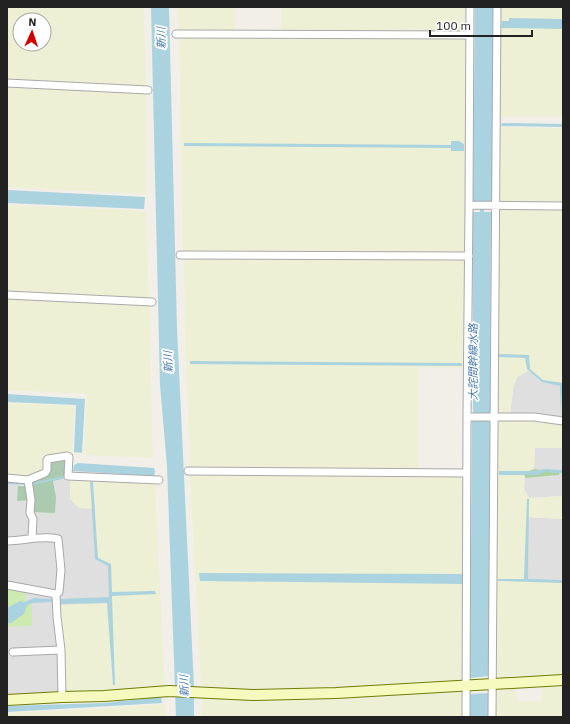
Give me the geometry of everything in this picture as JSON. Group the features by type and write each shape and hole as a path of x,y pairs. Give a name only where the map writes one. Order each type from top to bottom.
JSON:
{"street":[{"path":"470,7 467,472 479,685 492,717"},
{"path":"466,717 479,685 494,417 497,7"},
{"path":"176,34 470,35"},
{"path":"7,83 148,90"},
{"path":"469,205 563,206"},
{"path":"180,255 469,256"},
{"path":"7,295 152,302"},
{"path":"467,417 534,417 563,421"},
{"path":"7,478 28,480 45,473 47,470 48,458 67,456 69,457 68,476 159,480"},
{"path":"188,471 467,472"},
{"path":"28,480 31,500 30,513 33,519 32,538"},
{"path":"7,541 32,538 58,539 61,570 59,592 56,594 61,650 62,697"},
{"path":"7,585 56,594"},
{"path":"13,652 61,650"},
{"path":"7,700 104,696 169,690 253,695 336,693 563,680"}],"shaded area":[{"path":"529,370 563,385 563,423 510,414 513,389 517,377"},
{"path":"535,447 563,448 563,496 529,498 524,489 525,478 559,475 560,472 534,469"},
{"path":"7,474 20,475 18,501 56,497 53,481 66,478 70,479 94,509 110,565 111,603 64,693 7,696"},
{"path":"527,517 563,519 563,582 526,581"}],"green space":[{"path":"7,7 144,7 146,87 7,81"},
{"path":"178,7 235,7 235,33 179,31"},
{"path":"281,7 467,7 466,33 281,33"},
{"path":"500,7 563,7 563,117 499,117"},
{"path":"179,38 467,39 466,253 183,251"},
{"path":"7,86 146,92 146,194 7,187"},
{"path":"498,127 563,128 563,203 498,203"},
{"path":"7,205 146,211 149,299 7,292"},
{"path":"498,209 563,209 563,385 542,381 529,370 517,377 513,389 510,414 496,414"},
{"path":"184,258 466,259 464,368 419,367 418,470 190,469 185,338"},
{"path":"7,297 149,304 153,458 84,455 87,394 7,390"},
{"path":"7,403 74,406 72,454 45,456 44,470 30,476 7,474"},
{"path":"496,419 532,419 563,423 563,448 535,448 534,469 524,473 524,489 529,498 563,496 563,519 527,517 526,580 563,582 563,676 495,679"},
{"path":"66,459 66,478 53,481 56,497 55,513 31,512 32,500 17,501 18,486 31,486 33,480 50,473 50,461"},
{"path":"534,469 560,472 559,475 525,478 524,473"},
{"path":"190,474 463,476 463,681 253,691 201,685"},
{"path":"70,479 155,484 165,686 64,693 59,605 110,603 110,565 97,559 94,509 79,508 70,499"},
{"path":"7,588 26,591 25,602 20,601 7,608"},
{"path":"32,603 32,626 7,627 7,623 11,623 27,606"},
{"path":"563,684 563,717 495,717 495,689 515,687 518,701 541,701 542,685"},
{"path":"462,692 462,717 202,717 202,698 253,700"},
{"path":"165,704 166,717 7,717 7,713 100,709"}],"water":[{"name":"新川","path":"151,7 169,7 177,328 194,687 194,717 176,717 167,466 160,385"},
{"name":"大詫間幹線水路","path":"475,7 493,7 492,201 484,201 484,212 491,212 490,413 483,413 483,421 490,421 489,676 470,678 472,421 479,421 479,413 473,413 473,212 480,212 480,201 473,201"},
{"path":"509,18 563,19 563,29 501,28 502,21 509,21"},
{"path":"502,123 563,124 563,127 501,126"},
{"path":"451,141 459,141 464,144 464,151 451,151 451,148 184,146 184,143 451,145"},
{"path":"7,190 145,197 144,209 7,203"},
{"path":"499,354 529,355 530,369 543,380 563,383 561,416 560,386 542,382 527,369 525,358 499,357"},
{"path":"190,361 462,363 462,366 190,364"},
{"path":"7,394 85,399 82,453 74,452 76,405 7,402"},
{"path":"78,463 154,468 155,472 154,476 73,471 74,465"},
{"path":"545,469 563,470 563,473 553,473 547,471 538,475 499,475 499,471 532,471"},
{"path":"90,481 93,482 98,558 111,564 112,592 155,591 156,594 112,596 115,685 113,685 107,603 61,604 60,599 109,597 108,566 95,559"},
{"path":"527,499 529,499 528,579 563,580 563,583 498,581 498,579 524,579"},
{"path":"199,573 462,574 462,584 200,581"},
{"path":"34,598 52,599 52,602 32,603 27,606 24,614 11,623 7,623 7,608 20,601 25,602"},
{"path":"489,693 489,717 470,717 470,694"},
{"path":"161,697 162,703 7,712 7,706 104,703"}],"waterway":[{"path":"32,484 64,477"},
{"path":"7,483 25,484"}]}
